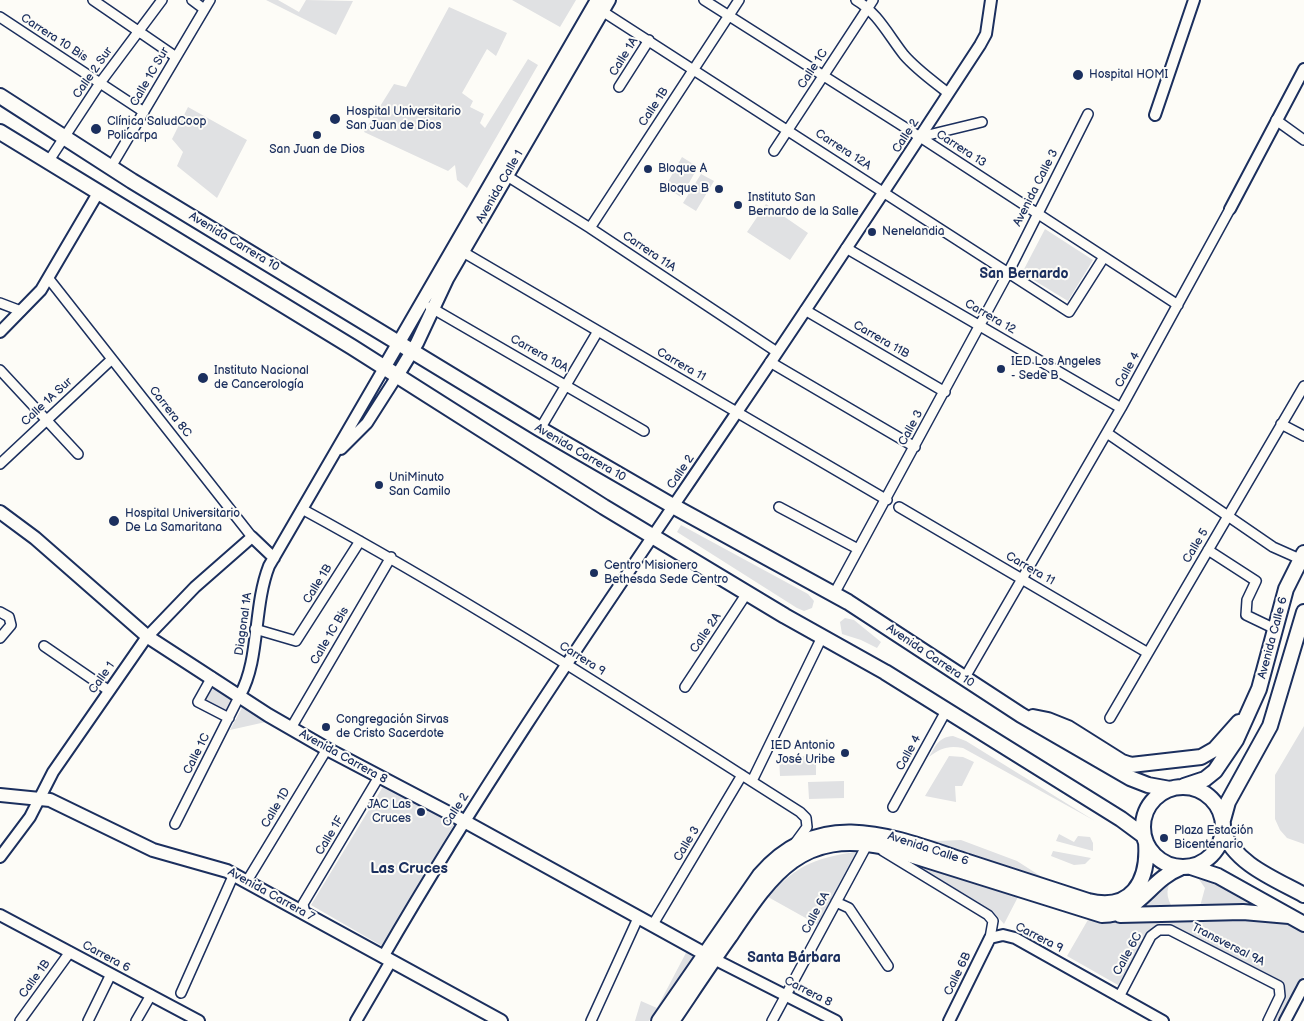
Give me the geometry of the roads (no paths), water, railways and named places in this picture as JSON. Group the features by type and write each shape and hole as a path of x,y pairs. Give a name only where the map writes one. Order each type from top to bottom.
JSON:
{"main road":[{"name":"Avenida Calle 1","path":"384,368 421,302 599,6 609,0"},
{"name":"Avenida Calle 1","path":"397,376 413,351 463,252 507,176 599,6"},
{"name":"Avenida Carrera 10","path":"0,96 111,167 540,429 673,506 834,594 1021,715 1130,778 1148,785 1177,788"},
{"path":"0,132 397,376 652,536 946,711 1126,823 1145,839 1155,857 1167,864 1218,876 1304,924"},
{"name":"Avenida Carrera 8","path":"0,512 34,538 148,637 291,728 378,778 464,821 652,926 710,956"},
{"name":"Avenida Calle 6","path":"1177,788 1204,779 1221,765 1236,740 1253,704 1286,589 1302,556"},
{"name":"Avenida Calle 6","path":"1223,825 1228,802 1270,726 1304,612"},
{"path":"1021,715 1059,724 1126,764 1144,765 1193,759 1209,754 1222,743 1253,704"},
{"path":"1145,839 1144,816 1148,806 1161,793 1177,788 1206,794 1217,805 1231,845 1249,864 1304,895"},
{"name":"Avenida Carrera 7","path":"0,795 38,798 60,804 153,850 234,874 300,908 387,959 501,1021"},
{"path":"1185,867 1206,860 1213,855 1222,839 1223,825"},
{"name":"Avenida Calle 6","path":"672,1021 760,874 785,852 806,842 833,834 854,831 880,834 1088,901 1106,904 1120,902 1128,897 1141,881 1146,867 1145,839"},
{"name":"Avenida Calle 6","path":"658,1021 762,889 788,863 822,847 850,843 870,844 940,863 1092,914 1109,915 1134,906 1159,880 1185,867"},
{"path":"1109,915 1243,912 1289,916"}],"street":[{"path":"93,0 176,57"},
{"name":"Calle 2 Sur","path":"48,162 100,83 162,0"},
{"path":"192,0 204,9"},
{"name":"Calle 1C Sur","path":"111,167 210,0"},
{"name":"Carrera 13","path":"704,0 920,137 1178,305"},
{"name":"Calle 1B","path":"590,228 739,0"},
{"path":"856,0 870,3 905,56 923,74 948,93"},
{"name":"Calle 2","path":"356,1021 387,959 464,821 566,664 920,137 986,34 991,0"},
{"path":"1155,115 1194,0"},
{"name":"Calle 1C","path":"774,151 870,3"},
{"name":"Carrera 12A","path":"599,6 1069,312 1104,257"},
{"name":"Carrera 10 Bis","path":"0,17 144,112"},
{"name":"Calle 1A","path":"619,87 649,40"},
{"name":"Calle 4","path":"964,679 1121,408 1230,209 1304,68"},
{"name":"Avenida Calle 3","path":"1008,273 1088,114"},
{"path":"1276,120 1304,140"},
{"path":"920,137 982,122"},
{"name":"Carrera 11A","path":"507,176 590,228 777,352"},
{"path":"0,332 49,279 98,193"},
{"name":"Carrera 12","path":"846,248 1121,408"},
{"name":"Carrera 11","path":"463,252 887,500"},
{"name":"Calle 3","path":"834,594 887,500 1008,273"},
{"name":"Carrera 8C","path":"49,279 252,537 274,558"},
{"name":"Carrera 10A","path":"421,302 567,384 644,430"},
{"path":"0,303 21,310"},
{"name":"Carrera 11B","path":"805,310 944,392"},
{"path":"540,429 598,331"},
{"name":"Calle 1A Sur","path":"0,464 112,359"},
{"path":"770,362 915,447"},
{"path":"274,558 384,368"},
{"path":"0,370 78,454"},
{"path":"331,459 367,423 397,376"},
{"name":"Calle 5","path":"1110,718 1304,386"},
{"path":"1282,424 1304,436"},
{"path":"1107,433 1273,548 1302,556"},
{"path":"779,507 858,549"},
{"name":"Carrera 11","path":"899,507 1148,653"},
{"name":"Carrera 9","path":"302,509 391,557 566,664 800,812 806,818 806,832 785,852"},
{"name":"Calle 1","path":"0,857 26,824 50,777 108,690 148,637 195,587 252,537"},
{"name":"Calle 1B","path":"255,629 296,641 360,541"},
{"path":"1208,550 1256,581 1247,600 1246,615 1271,627"},
{"name":"Calle 1C Bis","path":"291,728 391,557"},
{"name":"Diagonal 1A","path":"240,695 249,678 264,580 274,558"},
{"name":"Calle 2A","path":"685,687 747,593"},
{"path":"0,612 9,618 11,622 0,638"},
{"path":"752,781 822,636"},
{"path":"44,646 108,690"},
{"path":"212,677 198,702 229,718"},
{"name":"Calle 1C","path":"175,824 240,695"},
{"name":"Calle 4","path":"893,806 946,711"},
{"name":"Calle 1D","path":"247,881 327,749"},
{"name":"Calle 3","path":"652,926 742,775"},
{"name":"Calle 1F","path":"300,908 378,778"},
{"path":"870,844 988,914 993,922 990,938"},
{"name":"Calle 6A","path":"772,1021 836,902 870,844"},
{"path":"181,993 234,874"},
{"path":"836,902 849,908 888,966"},
{"name":"Carrera 6","path":"0,915 199,1021"},
{"path":"591,1021 638,918"},
{"name":"Transversal 9A","path":"1164,930 1175,932 1279,986 1280,996 1268,1021"},
{"name":"Calle 6C","path":"1119,997 1151,936 1164,930"},
{"name":"Carrera 9","path":"990,938 1003,935 1015,938 1163,1021"},
{"name":"Calle 6B","path":"949,1021 990,938"},
{"name":"Calle 1B","path":"20,1021 70,952"},
{"name":"Carrera 8","path":"710,956 836,1021"},
{"path":"88,1021 110,974"},
{"path":"1285,1021 1304,985"},
{"path":"136,1021 150,995"}],"place":[{"name":"Hospital HOMI","path":"1078,75"},
{"name":"Hospital Universitario San Juan de Dios","path":"335,119"},
{"name":"Clínica SaludCoop Policarpa","path":"96,129"},
{"name":"San Juan de Dios","path":"317,135"},
{"name":"Bloque A","path":"648,169"},
{"name":"Bloque B","path":"719,189"},
{"name":"Instituto San Bernardo de la Salle","path":"738,205"},
{"name":"Nenelandia","path":"872,232"},
{"name":"IED Los Angeles - Sede B","path":"1001,369"},
{"name":"Instituto Nacional de Cancerología","path":"203,378"},
{"name":"UniMinuto San Camilo","path":"379,485"},
{"name":"Hospital Universitario De La Samaritana","path":"114,521"},
{"name":"Centro Misionero Bethesda Sede Centro","path":"594,573"},
{"name":"Congregación Sirvas de Cristo Sacerdote","path":"326,727"},
{"name":"IED Antonio José Uribe","path":"845,753"},
{"name":"JAC Las Cruces","path":"421,812"},
{"name":"Plaza Estación Bicentenario","path":"1164,838"}],"district":[{"name":"San Bernardo","path":"1024,274"},
{"name":"Las Cruces","path":"409,869"},
{"name":"Santa Bárbara","path":"794,958"}]}
